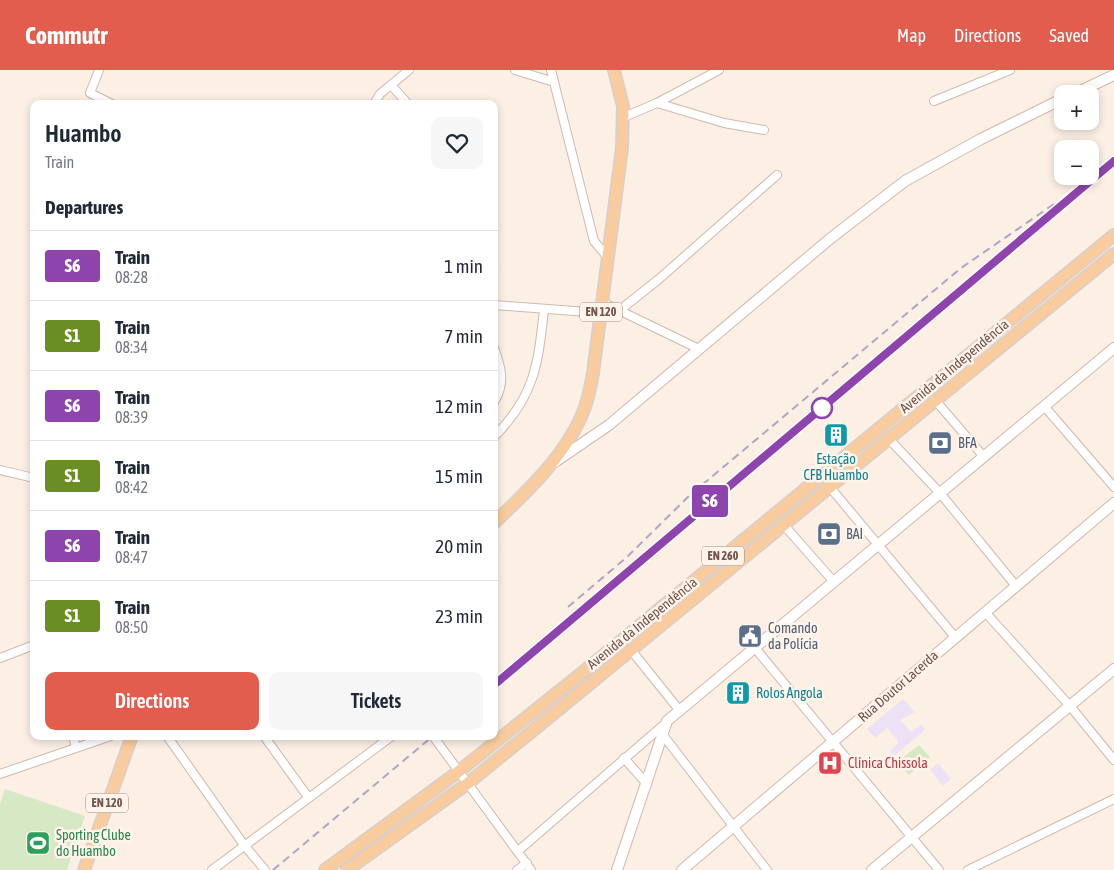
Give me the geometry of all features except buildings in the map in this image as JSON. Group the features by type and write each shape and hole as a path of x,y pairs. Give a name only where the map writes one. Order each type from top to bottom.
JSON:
{"main road":[{"name":"EN 120","path":"498,519 548,467 575,429 585,407 593,373 622,148 624,117 614,70"},
{"path":"1093,85 1114,75"},
{"path":"548,467 609,425 831,238 905,181 981,139 1054,104"},
{"name":"Avenida da Independência","path":"498,739 1114,235"},
{"name":"Avenida da Independência","path":"347,870 467,784 1114,254"},
{"path":"1083,260 1093,271"},
{"path":"978,346 987,358"},
{"path":"617,870 668,722 1114,348"},
{"path":"850,451 859,461"},
{"name":"Rua Doutor Lacerda","path":"682,870 1114,503"},
{"path":"694,580 703,590"},
{"path":"872,870 1114,669"},
{"path":"536,708 546,720"},
{"path":"526,716 536,728"},
{"name":"EN 120","path":"84,870 131,740"},
{"name":"Avenida da Independência","path":"325,870 458,772 497,740"},
{"path":"374,833 383,843"}],"street":[{"path":"99,70 90,93 104,100"},
{"path":"376,100 380,94 409,70"},
{"path":"515,70 554,82"},
{"path":"551,70 594,242 609,259"},
{"path":"624,117 657,103 719,70"},
{"path":"934,102 1010,70"},
{"path":"392,86 404,100"},
{"path":"657,103 724,123 764,130"},
{"path":"620,310 659,279 777,176"},
{"path":"498,305 544,310 602,308 620,310 699,349"},
{"path":"498,433 530,389 538,365 544,310"},
{"path":"498,358 501,365 502,379 498,390"},
{"path":"935,400 984,456"},
{"path":"1044,406 1114,487"},
{"path":"888,438 940,493 1016,586"},
{"path":"0,470 30,477"},
{"path":"830,486 955,637"},
{"path":"498,514 506,512"},
{"path":"783,524 834,582"},
{"path":"985,612 1070,706 1114,760"},
{"path":"0,658 30,647"},
{"path":"755,648 939,870"},
{"path":"631,650 680,711"},
{"path":"518,851 668,722"},
{"path":"663,735 766,870"},
{"path":"74,740 76,747"},
{"path":"0,774 98,740"},
{"path":"170,740 244,845 265,870"},
{"path":"267,740 308,797"},
{"path":"212,870 386,740"},
{"path":"436,740 529,867 518,870"},
{"path":"624,758 646,784"},
{"path":"968,870 1114,799"}],"shaded area":[{"path":"903,699 915,712 900,720 911,732 921,725 925,730 894,756 890,751 899,742 886,726 886,729 875,738 867,729"},
{"path":"938,763 951,779 943,786 930,770"}],"green space":[{"path":"919,745 930,757 909,775 897,762"},
{"name":"Sporting Clube do Huambo","path":"5,789 85,816 67,870 0,870 0,804"}],"railway":[{"path":"498,682 1114,161"},
{"path":"568,607 627,557 690,495 961,268 1057,202"},
{"path":"273,870 428,740"}],"train":[{"name":"S6","path":"498,682 1114,161"}],"place":[{"name":"Estação CFB Huambo","path":"836,435"},
{"name":"BFA","path":"940,443"},
{"name":"BAI","path":"829,534"},
{"name":"Comando da Polícia","path":"750,636"},
{"name":"Rolos Angola","path":"738,693"},
{"name":"Clínica Chissola","path":"830,763"},
{"name":"Sporting Clube do Huambo","path":"38,843"}]}
